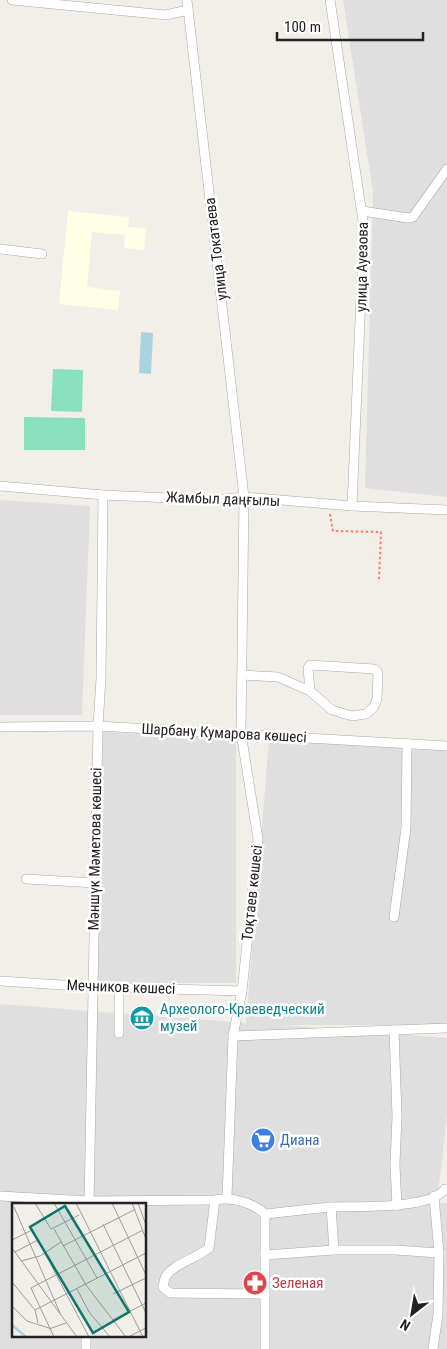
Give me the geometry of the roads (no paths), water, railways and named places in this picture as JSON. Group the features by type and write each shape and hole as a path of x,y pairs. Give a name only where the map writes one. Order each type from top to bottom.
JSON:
{"street":[{"path":"12,0 166,15 188,10"},
{"name":"улица Токатаева","path":"187,0 244,497"},
{"name":"улица Ауезова","path":"330,0 364,228 352,506"},
{"path":"362,211 408,218 413,217 447,169"},
{"path":"0,249 42,254"},
{"name":"Жамбыл даңғылы","path":"0,486 103,495 215,500 244,497 352,506 447,510"},
{"name":"Мәншүк Мәметова көшесі","path":"89,1202 94,883 101,678 103,495"},
{"name":"Тоқтаев көшесі","path":"227,1198 233,1036 242,991 258,839 241,733 244,497"},
{"path":"242,675 278,677 310,691 332,710 352,716 366,714 374,707 377,698 378,673 374,669 310,665 308,668 310,691"},
{"name":"Шарбану Кумарова көшесі","path":"0,727 98,726 447,746"},
{"path":"394,917 406,828 407,743"},
{"path":"26,879 94,883"},
{"name":"Мечников көшесі","path":"0,981 93,987 242,991"},
{"path":"119,987 119,1033"},
{"path":"233,1036 447,1028"},
{"path":"394,1030 397,1206"},
{"path":"0,1196 89,1202 215,1200 227,1198 250,1204 265,1214 331,1207 397,1206 434,1196 443,1192 446,1186"},
{"path":"433,1349 442,1314 434,1196"},
{"path":"215,1200 209,1248 201,1255 170,1271 164,1277 163,1287 170,1293 265,1294"},
{"path":"331,1207 334,1250"},
{"path":"264,1349 265,1214"},
{"path":"265,1255 334,1250 394,1250 439,1254"},
{"path":"86,1336 86,1349"}],"water":[{"path":"141,332 153,333 151,374 139,373"}],"place":[{"name":"Археолого-Краеведческий музей","path":"142,1018"},
{"name":"Диана","path":"263,1140"},
{"name":"Зеленая","path":"255,1283"}]}
